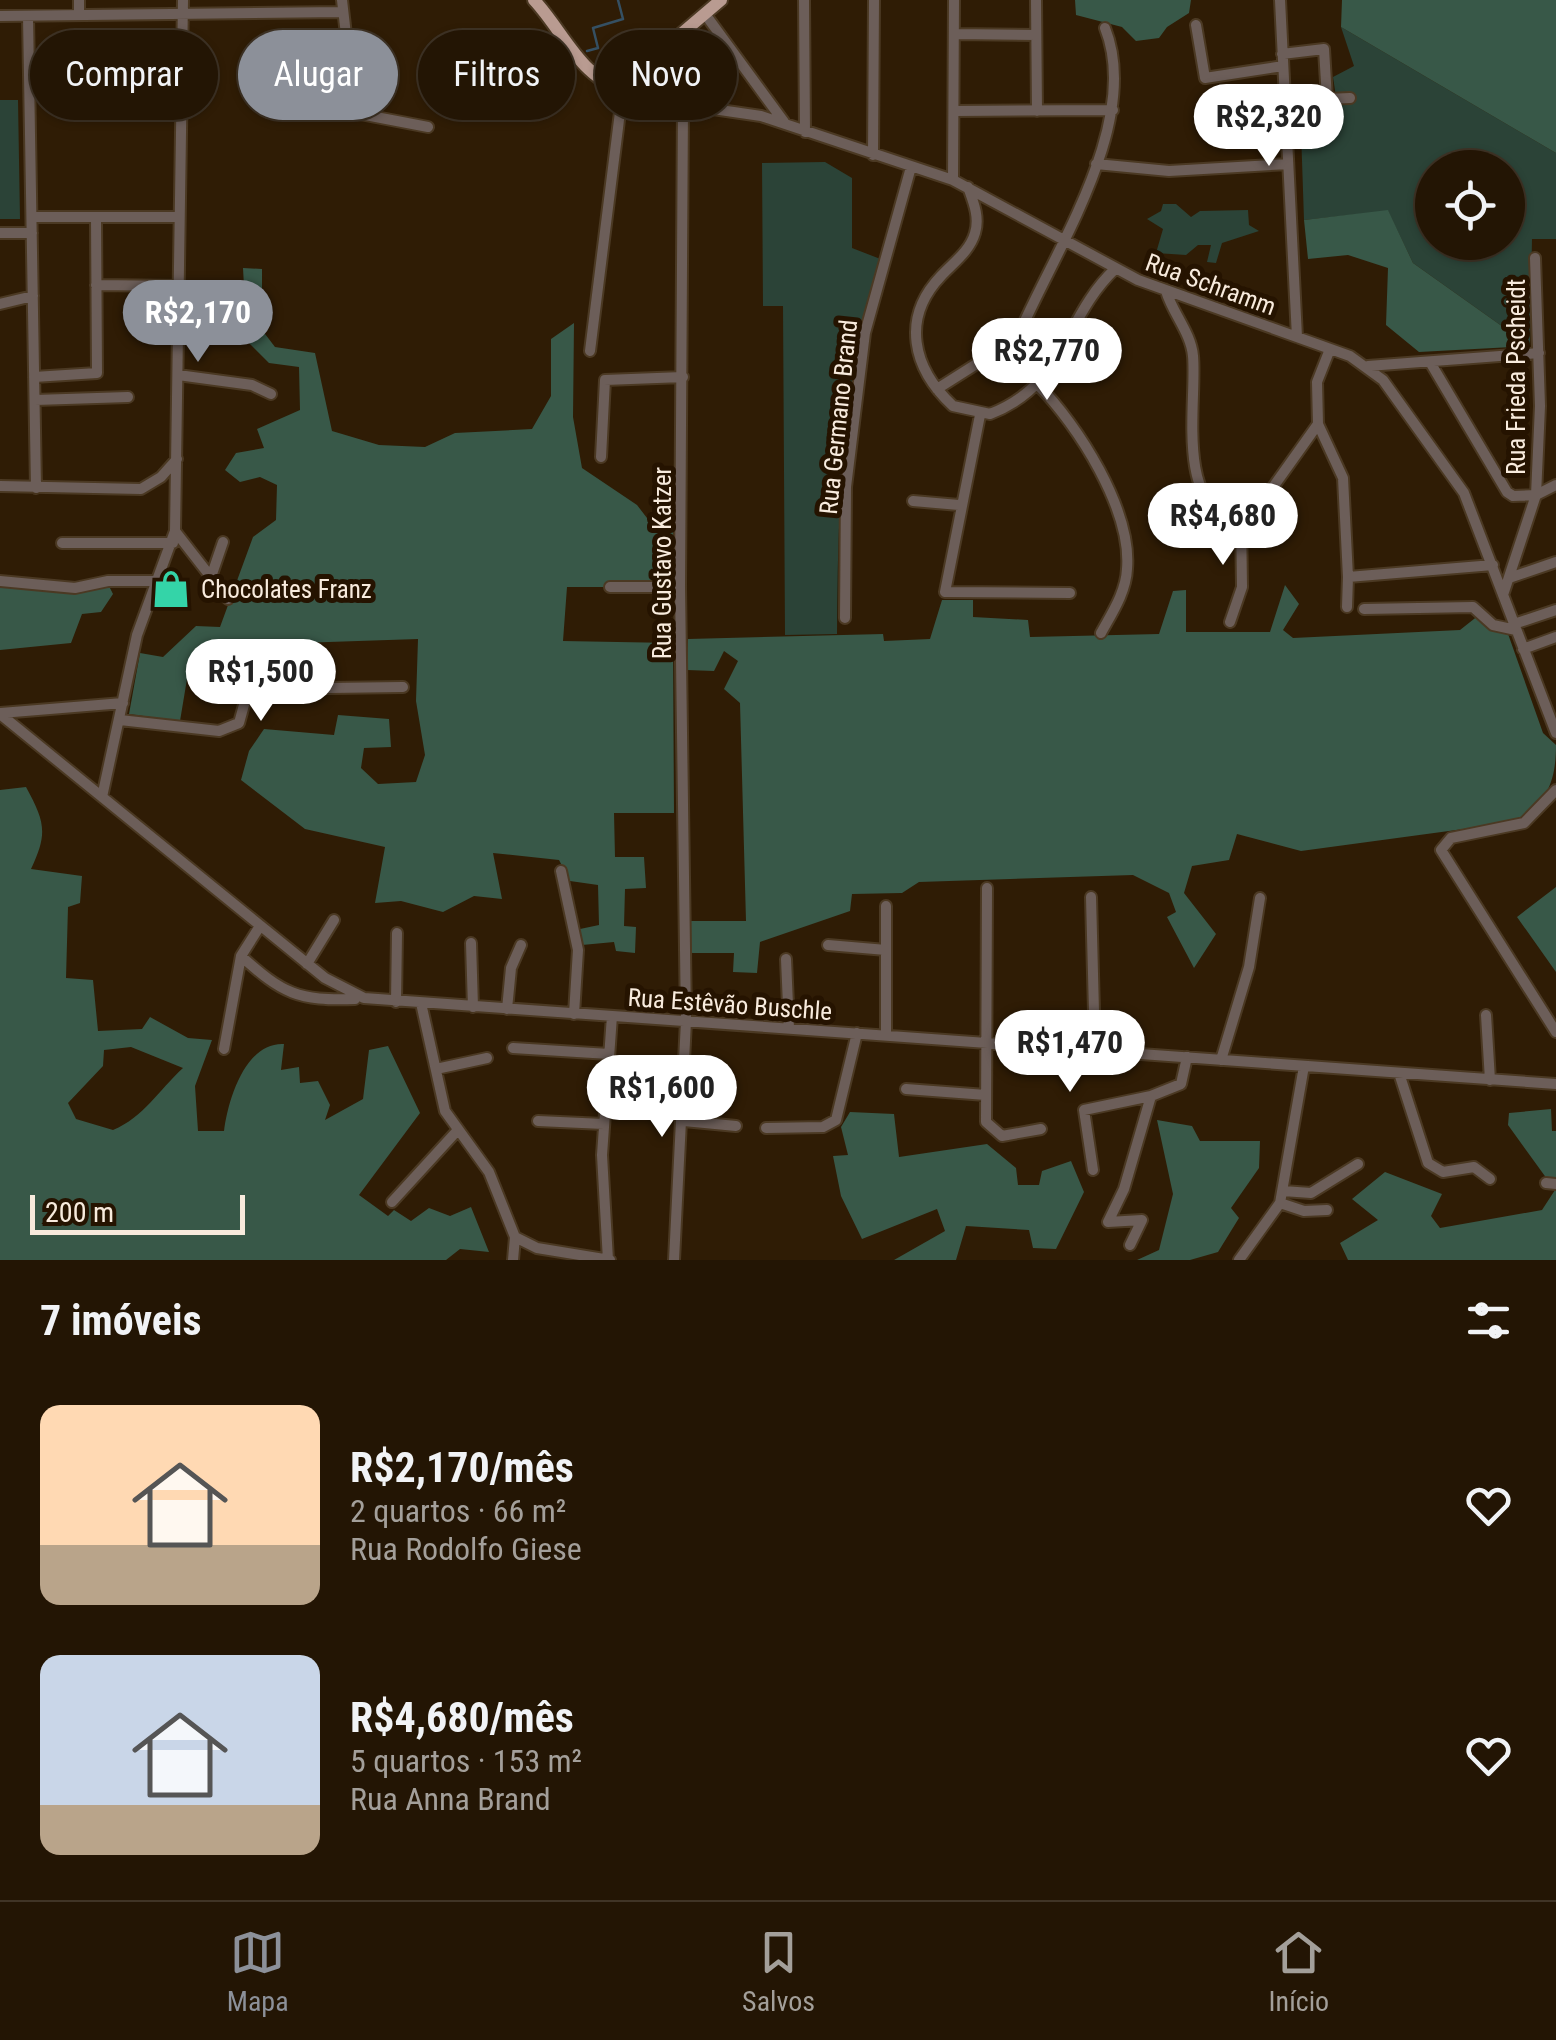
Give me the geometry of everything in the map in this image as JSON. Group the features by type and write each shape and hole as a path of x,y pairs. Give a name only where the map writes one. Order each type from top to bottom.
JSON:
{"main road":[{"path":"534,0 595,77"},
{"path":"689,30 721,0"}],"street":[{"path":"79,0 79,16"},
{"path":"102,797 136,635 174,537 184,0"},
{"path":"804,0 805,132"},
{"path":"873,155 874,0"},
{"path":"954,0 954,180"},
{"path":"1036,0 1037,111"},
{"path":"1280,0 1297,337"},
{"path":"0,16 183,14 342,6 356,113 428,127"},
{"path":"705,14 785,124"},
{"path":"28,16 36,488"},
{"path":"1196,25 1205,78 1324,49 1326,99 1350,98"},
{"path":"938,389 1014,339 1061,241 1096,164 1112,110 1114,62 1105,28"},
{"path":"954,34 1036,36"},
{"path":"954,111 1112,110"},
{"name":"Rua Schramm","path":"737,115 785,124 954,180 1061,241 1166,292 1368,366 1443,459 1474,514 1556,733"},
{"path":"590,351 619,120"},
{"name":"Rua Gustavo Katzer","path":"674,1260 686,1089 680,588 683,120"},
{"path":"1096,164 1186,170 1288,164"},
{"name":"Rua Germano Brand","path":"846,618 846,487 865,334 911,167"},
{"path":"968,187 975,209 975,234 930,288 914,324 917,352 938,389 953,406 980,415 1006,407 1038,384 1059,358 1092,290 1115,269"},
{"path":"34,377 97,374 96,217"},
{"path":"32,218 179,217"},
{"path":"0,233 32,233"},
{"name":"Rua Frieda Pscheidt","path":"1503,595 1536,495 1539,354 1535,258"},
{"path":"96,285 179,286"},
{"path":"1166,292 1192,348 1190,413 1200,486 1210,506 1240,519"},
{"path":"0,304 33,296"},
{"path":"179,317 232,322"},
{"path":"1330,349 1317,382 1318,424 1343,478 1348,607"},
{"path":"1368,366 1539,354"},
{"path":"1430,362 1506,492 1513,496 1536,495 1556,484"},
{"path":"178,375 252,384 271,394"},
{"path":"601,457 605,380 683,377"},
{"path":"1038,384 1083,440 1124,536 1126,581 1102,633"},
{"path":"35,400 128,397"},
{"path":"980,415 944,584 947,594 1070,593"},
{"path":"1240,519 1260,507 1318,424"},
{"path":"0,486 141,489 162,477 177,459"},
{"path":"914,501 959,504"},
{"path":"1230,622 1242,587 1240,519"},
{"path":"62,543 174,537"},
{"path":"174,537 228,598"},
{"path":"211,578 223,542"},
{"path":"1512,577 1556,562"},
{"path":"1348,577 1493,565"},
{"path":"0,581 75,588 108,580 160,581"},
{"path":"610,588 680,588"},
{"path":"1364,610 1473,607 1494,625 1515,627 1556,610"},
{"path":"1522,649 1556,637"},
{"path":"120,720 228,730 239,723 247,694 254,689 403,687"},
{"path":"0,714 123,703"},
{"name":"Rua Estêvão Buschle","path":"0,714 307,964 342,990 364,998 1556,1084"},
{"path":"22,732 26,714"},
{"path":"1556,790 1524,823 1451,838 1440,850 1556,1032"},
{"path":"561,872 578,950 574,1014"},
{"path":"987,888 986,1122 991,1130 1007,1136 1041,1130"},
{"path":"1091,897 1096,1050"},
{"path":"1221,1060 1249,967 1260,898"},
{"path":"886,906 886,1035"},
{"path":"307,964 334,920"},
{"path":"224,1049 241,956 260,926"},
{"path":"396,1002 397,933"},
{"path":"471,943 474,1007"},
{"path":"507,1009 511,968 521,945"},
{"path":"828,945 886,950"},
{"path":"241,956 287,994 364,998"},
{"path":"786,959 789,1028"},
{"path":"421,1004 445,1111 456,1132 486,1167 515,1237 513,1260"},
{"path":"1486,1015 1490,1080"},
{"path":"515,1237 536,1248 609,1260 604,1124 612,1016"},
{"path":"766,1128 823,1127 836,1120 857,1032"},
{"path":"513,1048 609,1054"},
{"path":"1093,1170 1084,1110 1151,1096 1181,1084 1187,1057"},
{"path":"436,1070 487,1058"},
{"path":"1239,1260 1281,1197 1304,1066"},
{"path":"1399,1073 1428,1163 1444,1172 1474,1168 1490,1178"},
{"path":"607,1085 686,1089"},
{"path":"906,1090 986,1095"},
{"path":"1130,1244 1142,1220 1108,1224 1124,1189 1151,1096"},
{"path":"538,1121 604,1124"},
{"path":"684,1121 736,1126"},
{"path":"392,1202 456,1132"},
{"path":"1281,1197 1311,1193 1358,1164"},
{"path":"1281,1197 1304,1211 1327,1210"}],"green space":[{"path":"1075,0 1191,0 1189,13 1167,27 1159,38 1136,41 1122,27 1076,15"},
{"path":"1342,0 1556,0 1556,153 1341,27"},
{"path":"1341,27 1556,153 1556,239 1532,239 1530,346 1413,263 1388,211 1304,220 1301,131 1339,117 1333,77 1354,66"},
{"path":"0,100 18,100 20,219 0,219"},
{"path":"825,162 852,178 852,248 883,260 858,352 844,445 837,634 785,635 783,306 763,306 762,163"},
{"path":"1163,204 1176,204 1191,217 1200,211 1248,210 1249,225 1259,231 1222,243 1216,263 1207,262 1211,245 1198,245 1186,255 1156,253 1163,229 1147,219 1161,211"},
{"path":"1388,210 1413,263 1530,346 1419,352 1386,325 1388,268 1348,255 1308,259 1304,220"},
{"path":"243,268 262,269 262,330 275,347 315,353 332,431 379,445 425,447 455,433 532,429 551,396 551,339 574,323 573,417 582,468 637,505 647,518 673,518 674,587 567,587 563,641 673,643 674,813 614,813 615,857 644,857 646,888 625,889 624,926 636,927 635,953 616,951 614,942 582,945 577,934 580,929 599,925 598,885 570,881 559,860 493,853 502,899 474,896 443,912 401,901 375,903 385,847 305,829 241,780 249,751 264,729 334,735 338,715 389,719 391,747 364,748 361,768 378,784 416,782 425,755 416,701 418,639 235,645 234,678 187,679 180,721 129,714 140,653 163,657 196,626 220,627 253,537 276,520 277,485 260,477 240,482 225,470 236,453 264,448 257,429 300,410 299,367 269,363 247,341"},
{"path":"107,582 113,594 101,612 82,614 71,643 0,650 0,583"},
{"path":"1285,585 1299,604 1283,630 1293,638 1460,630 1479,615 1507,631 1543,733 1556,745 1551,782 1540,802 1508,823 1301,851 1237,834 1229,860 1192,866 1184,893 1216,934 1194,968 1167,917 1176,912 1169,893 1133,875 919,882 902,893 852,894 850,911 760,942 757,973 733,972 734,953 691,953 690,921 746,921 740,703 724,689 738,661 724,651 714,671 687,670 688,639 883,634 884,641 930,639 942,600 973,600 973,617 1028,620 1030,637 1159,634 1173,591 1186,590 1186,632 1270,632"},
{"path":"26,787 37,810 42,836 31,869 82,876 80,903 68,907 66,978 93,980 98,1031 142,1029 150,1017 188,1038 212,1040 195,1086 198,1131 224,1131 241,1075 259,1052 270,1046 284,1044 281,1070 299,1067 300,1083 318,1081 330,1105 325,1120 363,1099 369,1050 388,1046 420,1113 359,1195 388,1216 394,1210 411,1221 429,1208 450,1216 471,1207 489,1252 460,1249 446,1260 0,1260 0,790","holes":["131,1047 183,1068 142,1111 113,1130 76,1119 68,1103 103,1066 104,1050"]},
{"path":"1556,887 1556,972 1517,917"},
{"path":"1551,1109 1552,1131 1556,1131 1556,1260 1348,1260 1340,1243 1378,1220 1352,1199 1385,1172 1442,1194 1431,1216 1440,1228 1542,1210 1555,1190 1508,1125 1509,1113"},
{"path":"850,1112 894,1114 899,1157 987,1144 1016,1168 1018,1185 1039,1185 1042,1171 1071,1161 1084,1192 1056,1249 1033,1248 1029,1230 966,1226 956,1260 894,1260 945,1231 937,1209 862,1239 841,1196 833,1156 848,1155 841,1127"},
{"path":"1157,1120 1192,1126 1200,1141 1260,1141 1259,1168 1231,1208 1239,1218 1218,1252 1190,1260 1137,1260 1159,1250 1173,1194"}],"waterway":[{"path":"587,51 598,48 593,28 623,19 618,0"}],"place":[{"name":"Chocolates Franz","path":"171,589"}]}
